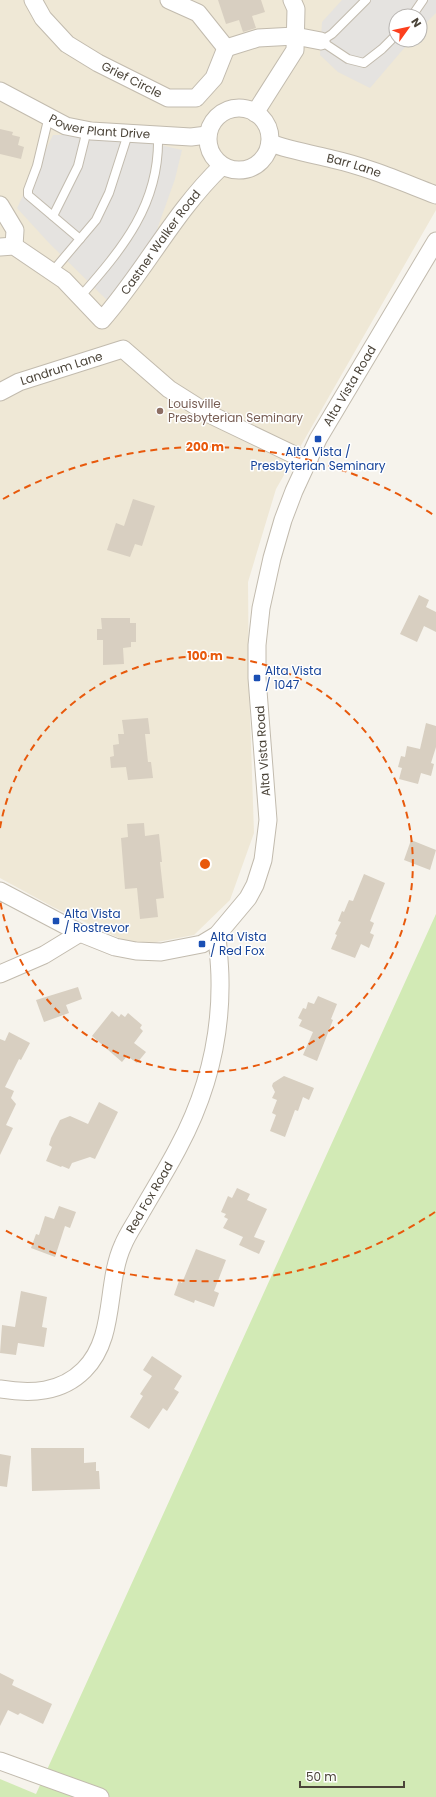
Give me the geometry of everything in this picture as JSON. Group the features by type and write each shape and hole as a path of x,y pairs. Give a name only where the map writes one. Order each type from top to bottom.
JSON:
{"street":[{"path":"169,0 198,13 226,48 258,38 295,36 321,41"},
{"path":"255,112 295,50 296,9 292,0"},
{"name":"Grief Circle","path":"36,1 43,18 67,44 98,63 168,98 196,98 214,78 226,48"},
{"name":"Power Plant Drive","path":"0,91 66,126 86,130 158,136 192,137 207,135"},
{"path":"238,108 255,112 262,118 270,134 268,152 263,160 252,168 239,171 222,166 210,153 207,135 210,127 221,113 238,108"},
{"name":"Barr Lane","path":"270,143 291,151 332,159 379,173 436,195"},
{"name":"Castner Walker Road","path":"80,297 102,320 116,304 167,230 209,178 222,166"},
{"path":"0,205 15,230 7,247 64,280 80,297"},
{"name":"Alta Vista Road","path":"0,891 80,933 115,947 136,951 161,952 202,944 217,934 248,898 255,885 263,860 268,820 258,678 258,645 261,608 272,558 283,520 294,491 309,462 318,439 436,241"},
{"name":"Landrum Lane","path":"0,392 19,382 124,349 169,389 206,413 309,462"},
{"path":"0,974 44,955 80,933"},
{"name":"Red Fox Road","path":"0,1390 31,1393 51,1389 76,1377 91,1362 98,1352 105,1330 115,1266 123,1244 190,1126 202,1096 214,1056 218,1030 220,980 217,934"},
{"path":"0,1761 100,1797"}],"lane":[{"path":"366,0 332,34 321,41 348,59 364,63 388,43"},
{"path":"49,116 28,192 30,198 80,239"},
{"path":"52,216 78,166 86,130"},
{"path":"52,272 96,220 104,204 128,134"},
{"path":"80,297 110,264 146,206 156,171 159,153 158,136"}],"shaded area":[{"name":"Louisville Presbyterian Seminary","path":"0,0 436,0 436,210 276,489 248,582 249,685 254,833 230,900 194,935 136,946 53,907 0,878"},
{"path":"342,0 436,0 436,13 428,21 428,8 388,8 388,48 404,48 370,88 338,72 320,55 322,22"},
{"path":"53,135 86,135 134,139 182,150 175,179 154,238 108,301 49,243 17,208"}],"green space":[{"path":"436,914 436,1797 0,1797 0,1779 36,1794"}],"building":[{"path":"218,0 261,0 265,12 252,16 256,28 243,32 239,20 226,24"},
{"path":"0,129 13,132 12,135 20,137 18,145 24,147 21,159 0,154"},
{"path":"133,499 155,506 142,546 135,544 130,557 107,550 116,523 124,526"},
{"path":"419,595 429,600 426,607 436,612 436,632 424,626 417,642 400,634"},
{"path":"101,618 130,618 130,623 136,623 136,642 131,642 131,647 123,648 124,664 103,665 103,640 97,640 97,629 102,629"},
{"path":"148,718 150,734 145,734 148,762 151,762 153,778 128,780 126,767 111,768 110,757 114,756 113,745 119,744 118,734 124,734 122,720"},
{"path":"426,723 436,726 436,747 431,763 434,764 431,776 421,773 418,784 399,779 402,768 398,767 401,756 405,757 407,746 420,749"},
{"path":"144,823 145,836 159,834 164,898 156,899 158,917 140,919 137,888 125,889 121,838 128,837 127,824"},
{"path":"411,840 436,850 430,870 404,860"},
{"path":"364,874 385,883 370,921 374,923 370,933 374,935 369,948 361,944 355,958 331,949 337,935 335,934 341,922 338,921 342,911 344,912 349,900 353,901"},
{"path":"78,987 82,999 66,1005 69,1013 44,1022 36,1000"},
{"path":"318,996 337,1004 331,1019 333,1020 317,1061 303,1055 313,1032 299,1026 302,1020 298,1018 303,1008 306,1009 308,1002 314,1004"},
{"path":"112,1011 119,1017 121,1014 125,1017 128,1013 142,1025 140,1028 143,1031 134,1043 146,1052 137,1063 127,1056 122,1062 92,1036"},
{"path":"9,1032 30,1043 21,1060 19,1059 5,1087 14,1091 11,1098 16,1104 6,1125 13,1128 0,1155 0,1039 5,1041"},
{"path":"284,1076 314,1088 309,1100 303,1097 298,1111 295,1110 285,1137 270,1131 276,1115 272,1113 277,1100 272,1098 275,1092 272,1086 273,1083"},
{"path":"99,1102 118,1112 95,1159 90,1157 72,1163 69,1169 46,1161 52,1147 49,1145 51,1138 60,1120 70,1116 88,1124"},
{"path":"237,1188 250,1194 247,1200 267,1209 254,1237 265,1241 259,1254 239,1245 243,1237 223,1228 228,1219 224,1217 226,1214 221,1212 228,1196 232,1198"},
{"path":"59,1206 76,1212 70,1228 65,1226 55,1257 31,1248 36,1234 39,1235 45,1216 54,1219"},
{"path":"196,1249 226,1260 214,1291 219,1293 214,1307 195,1300 194,1303 174,1295 179,1281 182,1283"},
{"path":"21,1291 47,1297 42,1327 47,1328 44,1347 18,1343 16,1355 0,1353 2,1325 15,1327"},
{"path":"152,1356 182,1376 174,1389 179,1392 167,1411 163,1408 149,1429 130,1417 143,1396 140,1394 152,1376 143,1370"},
{"path":"31,1448 84,1448 84,1463 96,1462 96,1471 99,1471 100,1489 32,1491"},
{"path":"0,1454 11,1456 7,1487 0,1486"},
{"path":"0,1673 14,1680 12,1685 52,1704 43,1724 20,1713 18,1715 8,1710 0,1726"}],"place":[{"name":"Louisville Presbyterian Seminary","path":"160,411"},
{"name":"Alta Vista / Presbyterian Seminary","path":"318,439"},
{"name":"Alta Vista / 1047","path":"257,678"},
{"name":"Alta Vista / Rostrevor","path":"56,921"},
{"name":"Alta Vista / Red Fox","path":"202,944"}]}
